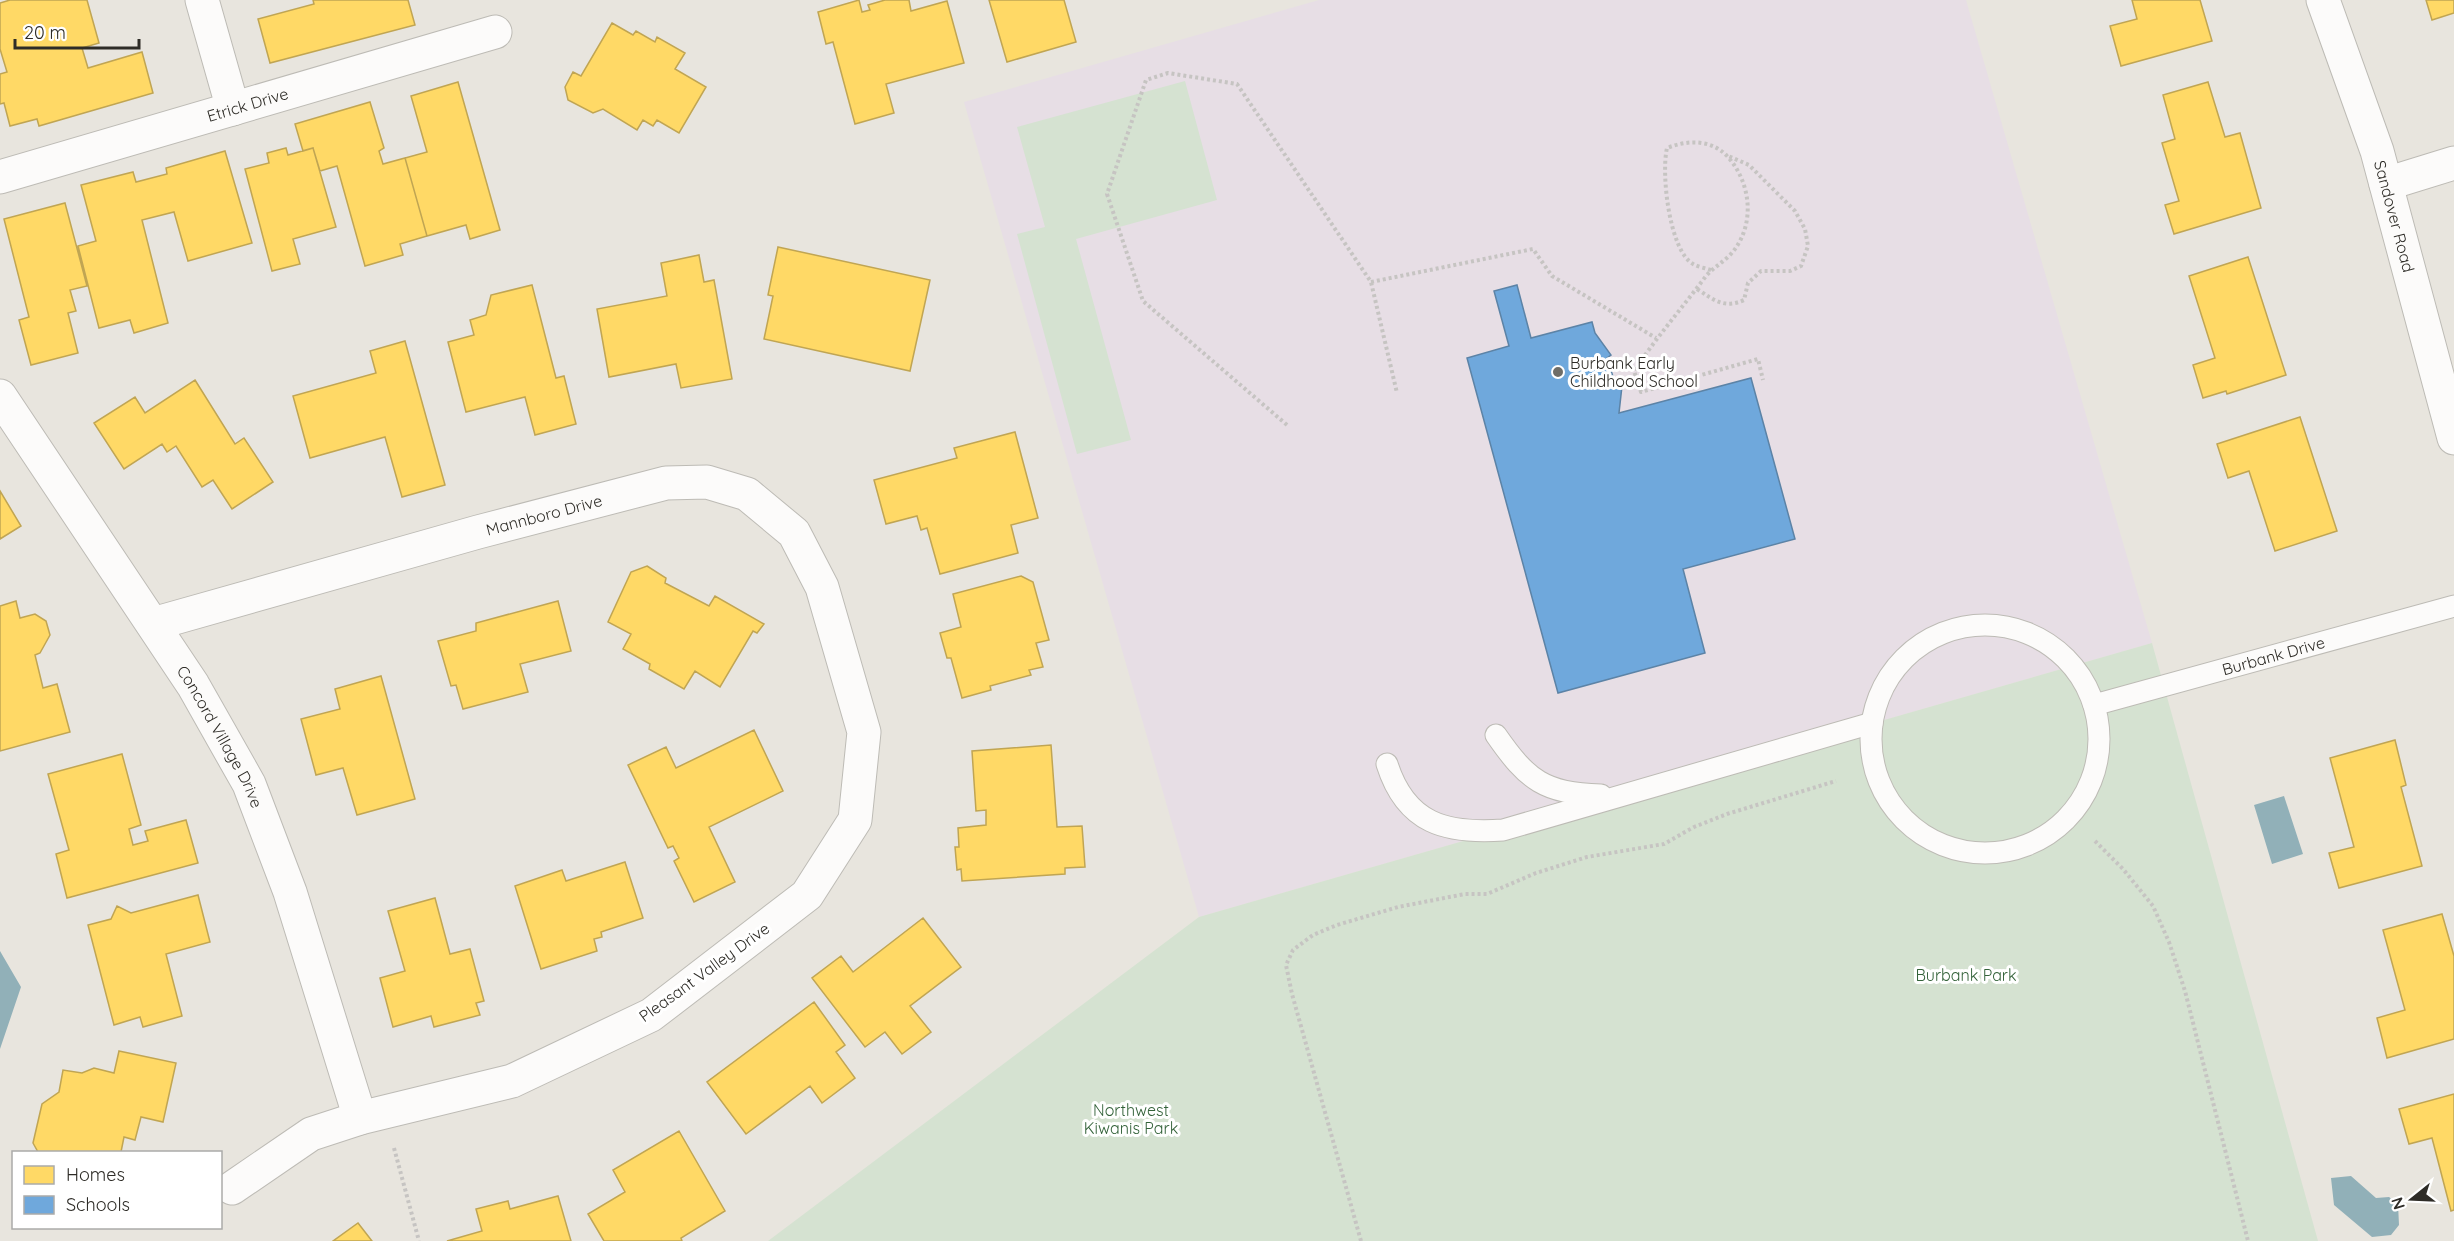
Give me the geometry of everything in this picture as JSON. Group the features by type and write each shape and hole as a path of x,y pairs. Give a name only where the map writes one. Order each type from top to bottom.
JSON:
{"street":[{"path":"202,0 233,109"},
{"name":"Sandover Road","path":"2323,0 2386,184 2454,438"},
{"name":"Etrick Drive","path":"0,177 495,32"},
{"path":"2386,184 2454,163"},
{"name":"Concord Village Drive","path":"0,396 193,685 249,784 372,1115"},
{"name":"Mannboro Drive","path":"153,624 478,532 666,483 707,482 747,494 795,533 822,587 843,660"},
{"name":"Pleasant Valley Drive","path":"232,1188 312,1134 372,1115 512,1081 651,1015 807,895 855,820 864,732 843,660"}],"lane":[{"name":"Burbank Drive","path":"2094,705 2454,606"},
{"path":"1976,625 2007,626 2036,636 2061,654 2082,678 2094,705 2099,733 2097,759 2090,785 2075,808 2057,828 2034,842 2008,850 1981,853 1954,849 1929,838 1908,822 1890,801 1878,777 1871,750 1872,723 1881,694 1896,667 1911,653 1946,631 1976,625"},
{"path":"1387,764 1393,783 1416,812 1434,822 1470,832 1503,830 1872,723"},
{"path":"1496,735 1530,776 1549,788 1572,794 1632,793"}],"path":[{"path":"1287,425 1143,301 1107,194 1146,80 1168,73 1237,84 1371,282 1397,393"},
{"path":"1696,289 1718,303 1732,305 1744,300 1748,283 1761,271 1790,271 1801,266 1808,246 1805,229 1795,211 1749,165 1708,144 1684,141 1667,148 1664,163 1670,219 1679,244 1691,264 1711,270"},
{"path":"1726,154 1741,176 1748,201 1748,219 1741,240 1729,255 1711,270 1656,338 1634,371 1641,392 1758,359 1763,380"},
{"path":"1371,282 1533,249 1552,276 1656,338"},
{"path":"1361,1241 1292,994 1286,965 1293,950 1313,934 1337,925 1408,905 1465,894 1488,894 1536,873 1587,857 1664,844 1694,827 1727,814 1836,781"},
{"path":"2095,841 2123,869 2153,906 2169,942 2185,991 2248,1241"},
{"path":"372,1115 419,1241"}],"shaded area":[{"name":"Burbank Early Childhood School","path":"1319,0 1966,0 2152,643 1199,917 964,102"}],"green space":[{"path":"1185,81 1217,200 1076,239 1131,440 1077,454 1017,234 1045,227 1017,127"},
{"name":"Burbank Park","path":"2152,643 2318,1241 768,1241 1199,917"}],"water":[{"path":"2284,796 2303,854 2272,864 2254,805"},
{"path":"0,951 21,987 0,1049"},
{"path":"2351,1176 2376,1198 2389,1197 2398,1204 2399,1225 2391,1235 2372,1237 2334,1205 2331,1178"}],"building: Homes":[{"path":"10,0 87,0 99,43 82,48 88,68 142,52 153,93 39,126 37,119 10,126 4,103 0,104 0,74 7,72 0,49 0,3"},
{"path":"313,0 408,0 415,25 270,63 258,19 314,4"},
{"path":"859,0 862,12 870,10 868,5 885,0 909,0 911,11 947,1 964,63 886,84 894,113 855,124 833,42 826,44 818,12"},
{"path":"989,0 1064,0 1076,42 1007,62"},
{"path":"2132,0 2200,0 2212,41 2121,66 2110,26 2137,19"},
{"path":"2426,0 2454,0 2454,13 2432,20"},
{"path":"612,23 633,35 636,31 655,42 657,37 685,53 675,69 706,87 679,133 657,120 653,126 643,120 637,130 603,109 593,113 568,100 565,87 573,72 581,76"},
{"path":"458,82 500,230 470,239 466,225 427,236 405,158 427,152 411,96"},
{"path":"2208,82 2225,137 2240,133 2261,208 2174,234 2165,205 2179,201 2162,143 2175,139 2163,95"},
{"path":"370,102 384,148 379,151 383,164 405,158 427,236 400,244 403,255 365,266 337,166 320,171 313,148 303,151 295,124"},
{"path":"286,148 288,155 313,148 336,227 293,239 300,264 272,271 245,169 269,163 267,153"},
{"path":"225,151 252,243 188,261 174,212 142,220 168,323 134,333 130,320 99,328 78,246 96,241 81,185 133,172 136,182 167,174 166,168"},
{"path":"65,203 87,286 70,290 76,311 68,313 78,353 31,365 19,320 29,317 4,219"},
{"path":"778,247 930,280 910,371 764,339 773,296 768,295"},
{"path":"699,255 704,282 714,280 732,379 681,388 676,364 609,377 597,309 667,296 661,263"},
{"path":"2248,257 2286,375 2227,394 2226,391 2203,398 2193,365 2215,358 2189,276"},
{"path":"532,285 556,378 564,376 576,424 535,435 525,397 466,412 448,342 474,335 470,320 486,315 491,295"},
{"path":"405,341 445,485 402,497 385,437 310,458 293,396 376,373 370,351"},
{"path":"195,380 235,444 244,438 273,482 232,509 213,480 202,487 176,446 167,452 162,444 124,469 94,423 135,397 145,413"},
{"path":"2300,417 2337,531 2275,551 2249,471 2228,478 2217,444"},
{"path":"1015,432 1038,518 1011,525 1018,553 940,574 927,528 921,530 917,516 886,524 874,480 957,458 954,448"},
{"path":"0,491 21,526 0,539"},
{"path":"647,566 666,578 665,583 709,606 715,596 764,624 757,633 753,631 720,687 695,671 684,689 649,669 650,664 623,649 631,634 608,622 631,572"},
{"path":"1021,576 1033,582 1049,640 1036,643 1043,667 1029,670 1031,675 990,686 991,690 962,698 951,658 947,658 940,633 961,627 953,594"},
{"path":"16,601 20,618 35,614 46,621 50,635 40,653 35,655 43,688 57,684 70,732 0,751 0,606"},
{"path":"558,601 571,651 520,664 528,692 463,709 456,685 451,686 438,641 476,631 476,623"},
{"path":"381,676 415,799 357,815 343,768 316,775 301,719 340,709 335,689"},
{"path":"754,730 783,791 709,827 735,882 694,902 674,861 679,858 673,846 668,848 628,765 666,747 676,768"},
{"path":"2395,740 2406,785 2401,787 2422,866 2339,888 2329,853 2354,847 2330,758"},
{"path":"1051,745 1057,827 1082,826 1085,867 1065,868 1065,874 962,881 961,869 957,870 955,847 959,847 958,828 986,825 986,810 976,811 972,751"},
{"path":"122,754 141,825 129,829 133,845 148,841 145,831 186,820 198,863 67,898 56,854 69,850 48,774"},
{"path":"625,862 643,918 601,932 602,937 594,939 597,951 541,969 515,886 562,870 566,881"},
{"path":"198,895 210,942 166,954 182,1016 143,1027 140,1017 114,1025 88,925 111,919 117,906 131,913"},
{"path":"435,898 450,954 470,949 484,1001 476,1003 480,1015 434,1027 431,1016 393,1027 380,978 405,971 388,911"},
{"path":"2442,914 2454,956 2454,1039 2387,1058 2377,1018 2405,1010 2383,930"},
{"path":"923,918 961,967 910,1006 931,1032 902,1054 885,1032 865,1047 812,978 841,956 853,972"},
{"path":"814,1002 845,1045 836,1052 855,1078 822,1103 810,1086 746,1134 707,1082"},
{"path":"119,1051 176,1063 163,1122 141,1117 135,1140 124,1137 121,1151 37,1151 33,1143 42,1104 59,1092 63,1070 82,1073 94,1068 114,1073"},
{"path":"2454,1094 2454,1210 2451,1211 2432,1138 2409,1144 2399,1109"},
{"path":"679,1131 725,1211 681,1238 682,1241 604,1241 588,1214 625,1192 613,1170"},
{"path":"558,1196 571,1241 447,1241 482,1231 476,1209 508,1201 510,1209"},
{"path":"358,1223 372,1241 333,1241"}],"building: Schools":[{"name":"Burbank Early Childhood School","path":"1517,285 1531,338 1592,322 1595,333 1611,355 1607,358 1616,386 1622,386 1619,413 1751,378 1795,539 1683,569 1705,653 1558,693 1467,358 1509,346 1494,291"}],"place":[{"name":"Burbank Early Childhood School","path":"1558,372"}],"park label":[{"name":"Northwest Kiwanis Park","path":"1131,1119"}]}
